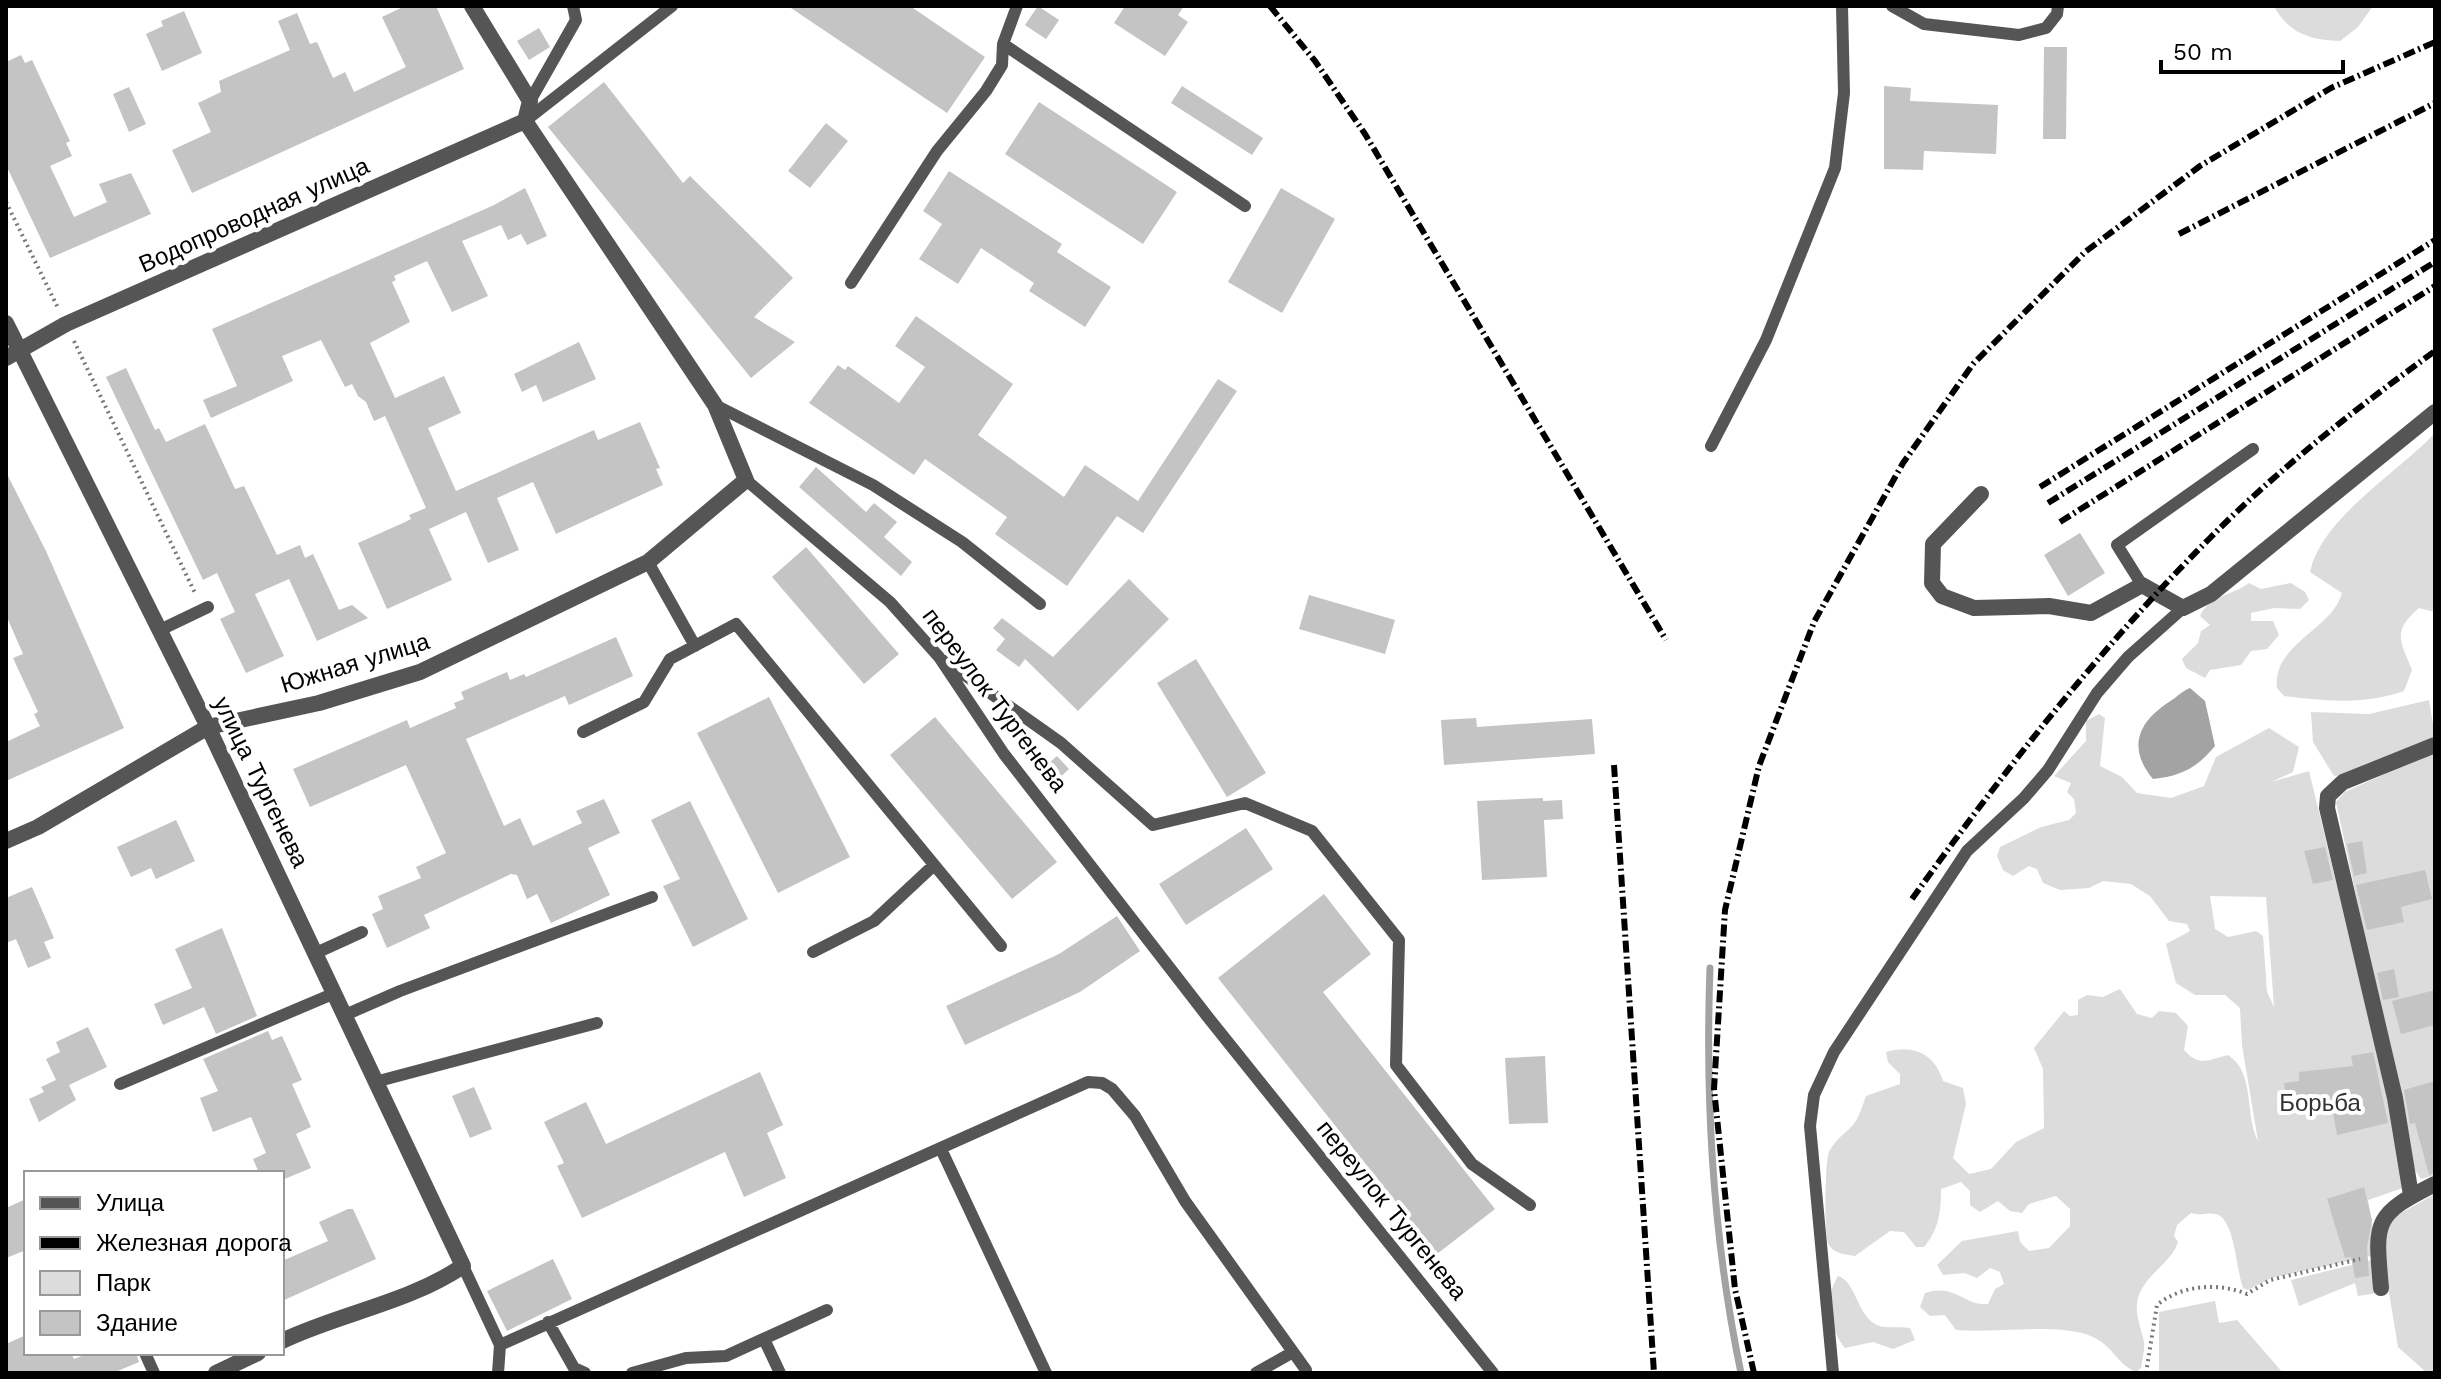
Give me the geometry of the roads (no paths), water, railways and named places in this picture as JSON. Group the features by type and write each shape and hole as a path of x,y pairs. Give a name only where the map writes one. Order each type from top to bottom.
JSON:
{"street":[{"path":"472,6 530,101 525,121"},
{"name":"Водопроводная улица","path":"13,354 66,324 525,121"},
{"name":"переулок Тургенева","path":"525,121 715,405 746,480"},
{"name":"улица Тургенева","path":"6,323 13,354 160,630 208,727 463,1266"},
{"path":"1981,494 1933,544 1932,583 1942,596 1974,608 2049,606 2091,613 2142,585 2183,608 2211,594 2435,412"},
{"name":"Южная улица","path":"6,841 38,827 208,727 319,703 420,672 648,562 746,480"},
{"path":"2411,1195 2395,1098 2327,808 2328,796 2343,782 2435,745"},
{"path":"2381,1288 2378,1256 2381,1219 2411,1195 2435,1184"},
{"path":"284,1340 324,1321 423,1290 463,1266"},
{"path":"216,1373 254,1355"}],"lane":[{"path":"530,101 576,20 573,6"},
{"path":"525,121 672,6"},
{"path":"851,283 937,151 986,91 1002,65 1003,44 1017,6"},
{"path":"1711,446 1766,340 1835,168 1844,93 1842,6"},
{"path":"1892,6 1924,24 2019,35 2046,28 2057,14 2058,6"},
{"path":"1003,44 1245,206"},
{"path":"715,405 873,485 962,542 1040,604"},
{"path":"2142,585 2117,545 2253,449"},
{"name":"переулок Тургенева","path":"746,480 890,602 939,657 1004,754 1226,1041 1493,1373"},
{"path":"648,562 695,646"},
{"path":"160,630 205,608"},
{"path":"1833,1373 1810,1126 1814,1095 1834,1052 1967,851 2048,770 2097,693 2128,657 2183,608"},
{"path":"583,732 644,702 670,659 736,624 1001,946"},
{"path":"939,657 1061,743 1153,825 1245,803 1312,831 1399,940 1396,1065 1472,1164 1530,1205"},
{"path":"813,952 874,921 934,865"},
{"path":"345,1015 400,991 652,897"},
{"path":"316,953 362,932"},
{"path":"120,1084 335,993"},
{"path":"375,1082 597,1023"},
{"path":"500,1345 1088,1082 1102,1083 1135,1116 1185,1201 1306,1370"},
{"path":"941,1149 1046,1373"},
{"path":"463,1266 500,1345 498,1373"},
{"path":"632,1373 686,1358 726,1356 827,1310"},
{"path":"548,1322 574,1368 585,1373"},
{"path":"764,1339 780,1373"},
{"path":"1256,1373 1293,1352"}],"waterway":[{"path":"1710,968 1709,1070 1713,1172 1731,1323 1741,1373"}],"railway":[{"path":"1270,6 1315,61 1365,134 1666,640"},
{"path":"1754,1373 1735,1289 1714,1089 1725,910 1759,766 1814,622 1903,463 1973,364 2085,252 2200,166 2331,88 2435,42"},
{"path":"2179,234 2435,103"},
{"path":"2040,487 2435,240"},
{"path":"2048,503 2435,262"},
{"path":"2060,522 2435,286"},
{"path":"1912,899 2054,712 2169,580 2236,512 2291,464 2347,417 2435,351"},
{"path":"1614,765 1654,1373"}],"park label":[{"name":"Борьба","path":"2320,1103"}]}
